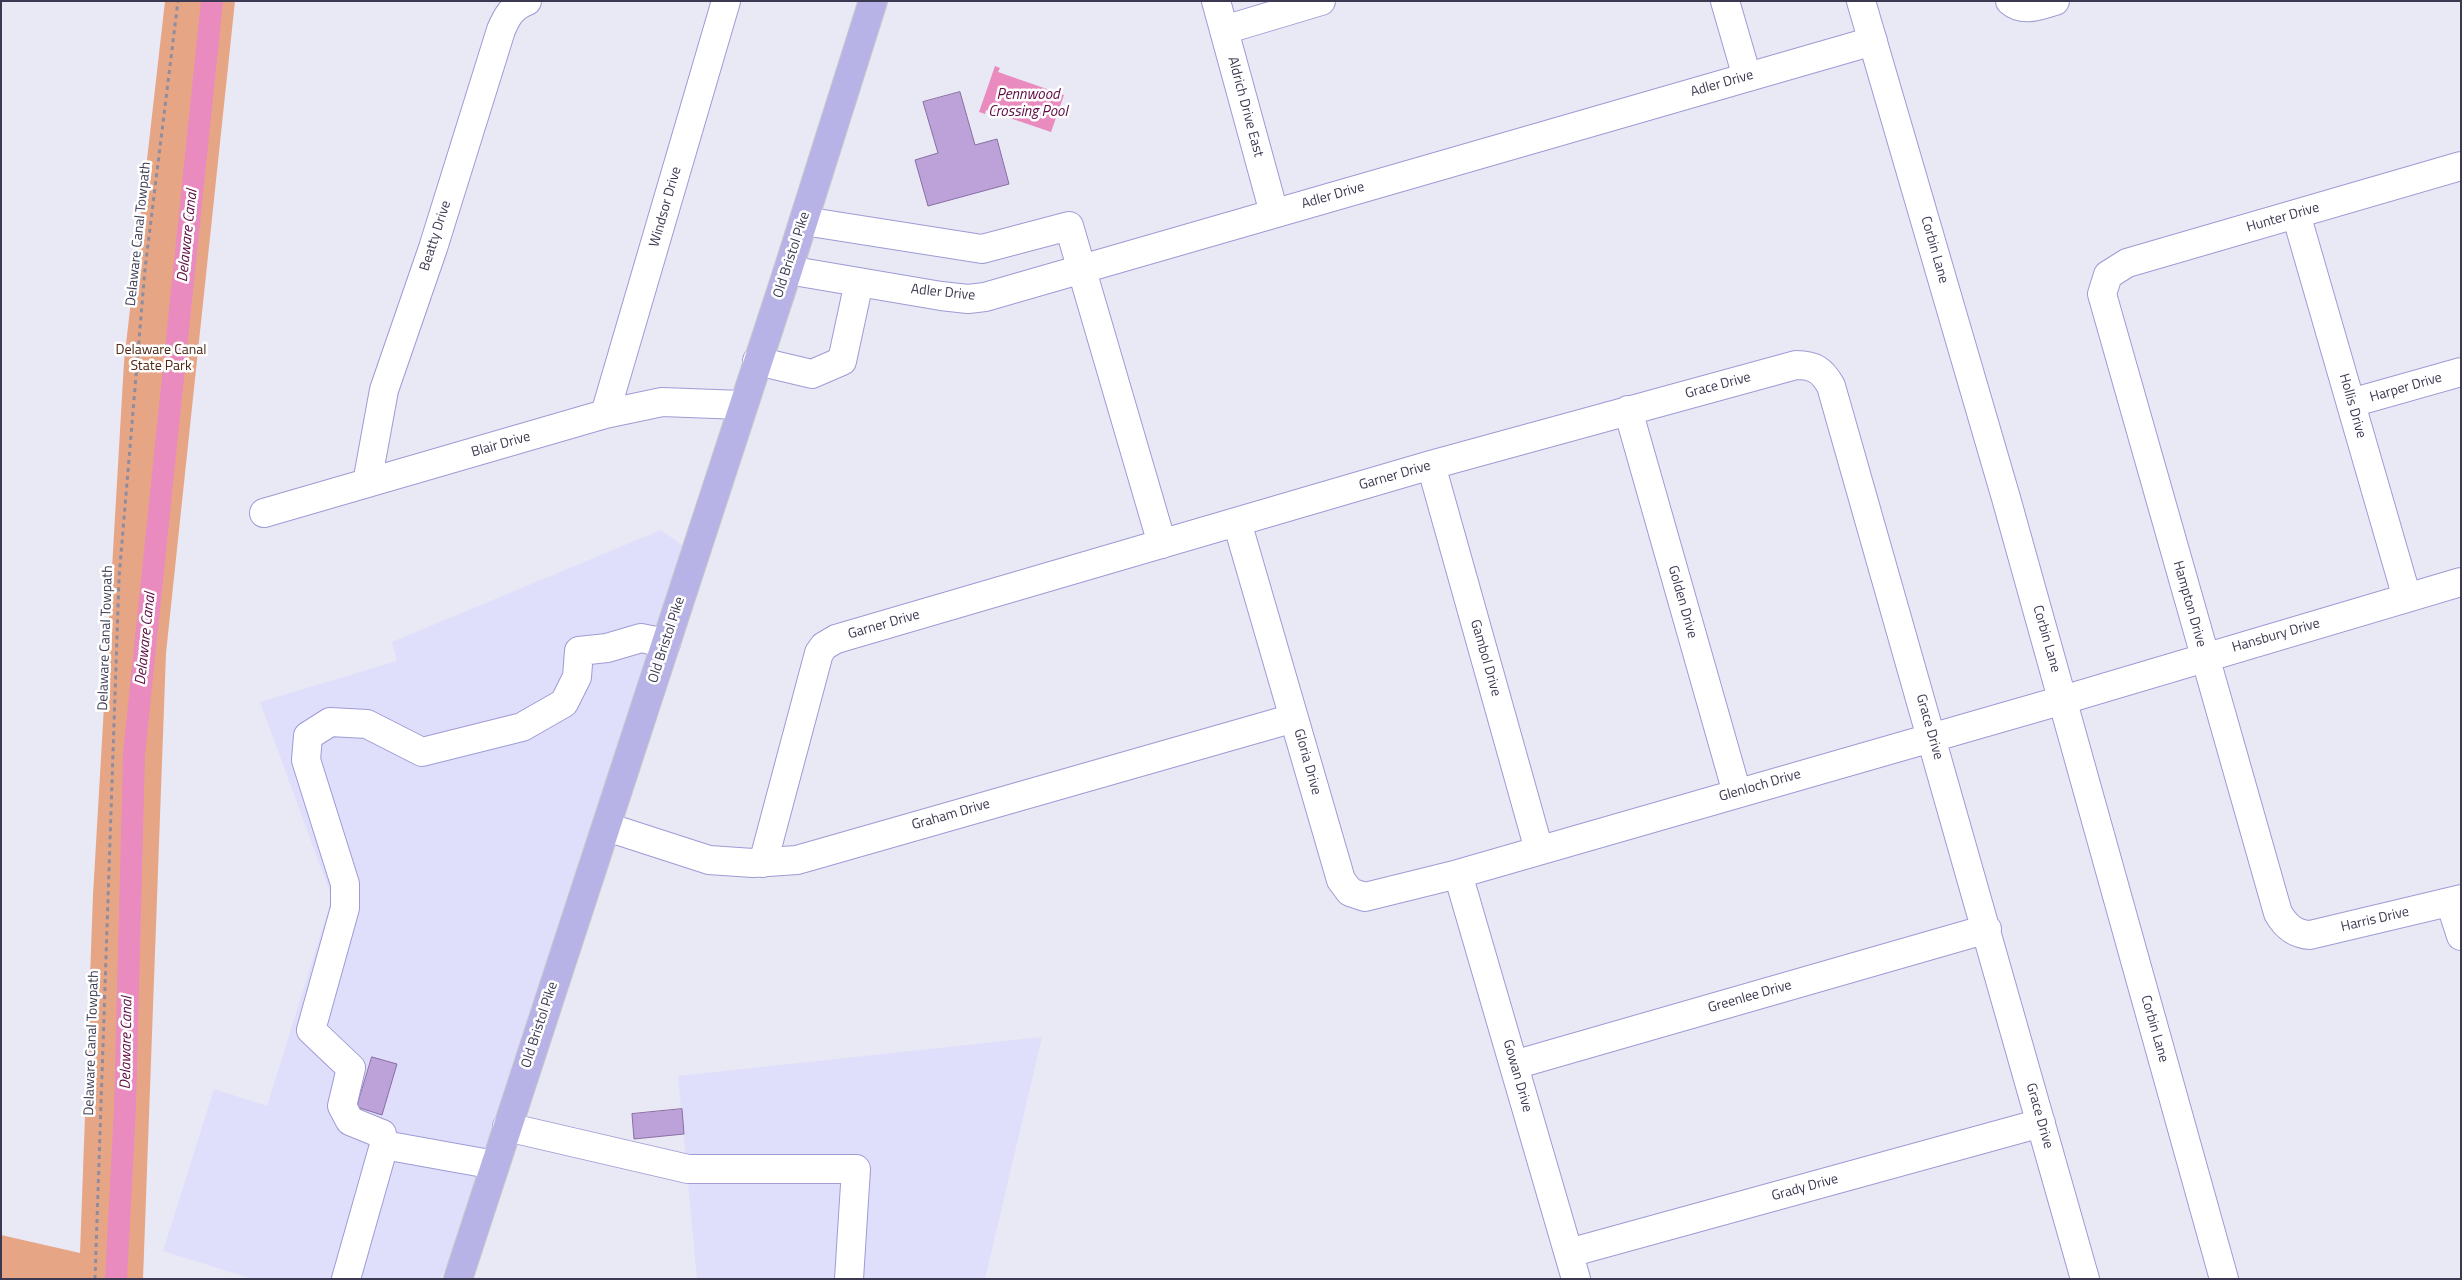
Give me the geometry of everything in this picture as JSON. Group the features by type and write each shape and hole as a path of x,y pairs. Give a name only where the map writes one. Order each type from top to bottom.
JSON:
{"main road":[{"name":"Old Bristol Pike","path":"458,1279 494,1165 607,827 874,1"}],"street":[{"name":"Beatty Drive","path":"366,484 384,390 433,248 501,30 508,14 518,5 527,1"},
{"name":"Windsor Drive","path":"605,414 726,1"},
{"name":"Aldrich Drive East","path":"1216,1 1274,213"},
{"path":"1224,30 1321,1"},
{"path":"1725,1 1747,77"},
{"name":"Corbin Lane","path":"1862,1 2063,700 2224,1279"},
{"path":"2010,1 2021,7 2030,8 2056,1"},
{"name":"Adler Drive","path":"788,270 968,299 986,297 1873,41"},
{"name":"Hunter Drive","path":"2108,275 2114,269 2127,263 2461,166"},
{"name":"Hollis Drive","path":"2296,214 2406,598"},
{"path":"804,221 982,249 1069,226 1162,544"},
{"name":"Hampton Drive","path":"2108,275 2102,294 2103,301 2278,913 2290,929"},
{"path":"757,361 812,374 842,360 859,282"},
{"name":"Grace Drive","path":"1628,410 1796,365 1809,365 1825,375 1831,386 2085,1279"},
{"name":"Harper Drive","path":"2351,403 2461,372"},
{"name":"Blair Drive","path":"264,513 605,414 662,402 742,405"},
{"name":"Garner Drive","path":"763,863 819,653 824,646 836,640 1431,465 1628,410"},
{"name":"Golden Drive","path":"1628,410 1737,793"},
{"name":"Gambol Drive","path":"1431,465 1540,850"},
{"name":"Gloria Drive","path":"1237,522 1341,880 1350,892 1358,896 1372,897 1458,874"},
{"name":"Hansbury Drive","path":"2063,700 2461,582"},
{"path":"346,1279 384,1145 382,1134 350,1122 342,1106 351,1068 311,1030 345,908 345,884 306,760 308,736 330,722 367,724 422,752 522,727 564,704 577,677 579,650 607,648 641,638 666,643"},
{"name":"Glenloch Drive","path":"1458,874 1932,736 2063,700"},
{"name":"Graham Drive","path":"607,827 709,860 763,863 797,860 1294,718"},
{"name":"Gowan Drive","path":"1458,874 1572,1266"},
{"path":"2456,900 2461,936"},
{"name":"Harris Drive","path":"2290,929 2310,936 2456,900"},
{"name":"Greenlee Drive","path":"1514,1065 1987,929"},
{"name":"Grady Drive","path":"1572,1266 2041,1123"},
{"path":"507,1127 688,1169 856,1169 849,1279"},
{"path":"384,1145 494,1165"}],"path":[{"name":"Delaware Canal Towpath","path":"95,1279 119,578 145,269 178,1"}],"shaded area":[{"path":"661,530 702,559 533,1093 440,1279 253,1279 163,1251 214,1089 267,1106 332,898 260,702 397,661 392,642"},
{"path":"1042,1037 985,1279 697,1279 678,1076"}],"green space":[{"name":"Delaware Canal State Park","path":"165,1 235,1 166,653 143,1279 1,1279 1,1235 80,1253 93,895 124,362"}],"water":[{"name":"Pennwood Crossing Pool","path":"995,66 1000,68 998,72 1064,95 1051,132 986,110 985,114 979,112"}],"building":[{"path":"960,92 975,145 997,139 1009,184 928,206 915,160 938,153 923,102"},
{"path":"372,1057 397,1064 382,1115 357,1107"},
{"path":"682,1109 684,1134 634,1139 632,1114"}],"waterway":[{"name":"Delaware Canal","path":"116,1279 125,1108 134,754 212,1"}]}
